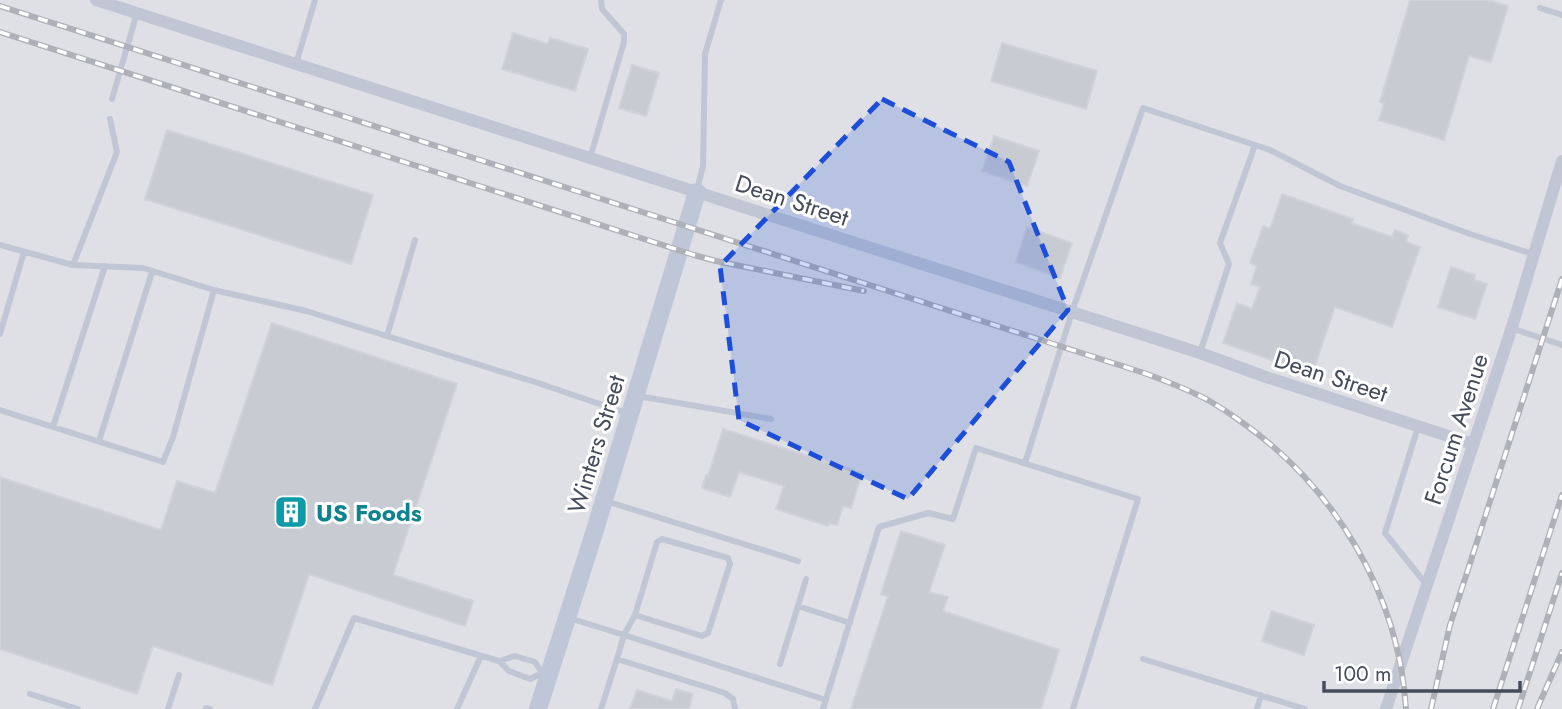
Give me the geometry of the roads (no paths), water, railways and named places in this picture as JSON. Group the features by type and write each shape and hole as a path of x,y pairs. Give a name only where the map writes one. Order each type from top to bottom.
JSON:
{"street":[{"name":"Dean Street","path":"96,0 1200,353 1473,444"},
{"name":"Forcum Avenue","path":"1386,709 1511,328 1562,161"},
{"name":"Winters Street","path":"538,709 545,674 567,617 604,501 697,192"}],"lane":[{"path":"296,64 315,0"},
{"path":"590,158 624,42 624,34 602,9 601,0"},
{"path":"697,192 703,166 705,54 721,0"},
{"path":"1540,8 1562,15"},
{"path":"112,99 137,13"},
{"path":"1025,463 1072,312 1143,108 1255,145 1296,162 1340,186 1534,254"},
{"path":"73,265 117,152 110,119"},
{"path":"1200,353 1228,264 1220,243 1255,145"},
{"path":"387,336 415,240"},
{"path":"0,245 73,265 143,268 214,290 306,311 538,383 630,415"},
{"path":"0,334 24,252"},
{"path":"53,427 105,266"},
{"path":"99,442 152,272"},
{"path":"0,410 163,462 173,437 214,290"},
{"path":"1511,328 1562,345"},
{"path":"636,396 771,419"},
{"path":"1418,427 1385,533 1427,586"},
{"path":"823,709 880,527 928,513 953,519 976,447 1138,499 1073,709"},
{"path":"604,501 798,561"},
{"path":"601,709 624,635 635,615 657,542 662,539 727,558 730,564 708,633 702,636 635,615"},
{"path":"780,664 806,579"},
{"path":"798,607 850,623"},
{"path":"567,617 826,700"},
{"path":"315,709 354,618 499,661 509,671 530,679 545,674 535,662 515,656 499,661"},
{"path":"457,709 481,656"},
{"path":"617,659 725,693 733,699 735,709"},
{"path":"1143,659 1305,709"},
{"path":"168,709 179,675"},
{"path":"30,694 78,709"},
{"path":"1257,709 1261,695"}],"railway":[{"path":"0,6 1144,373 1200,396 1235,417 1276,450 1307,480 1334,512 1357,548 1376,586 1391,626 1401,667 1406,709"},
{"path":"0,32 694,255 864,291"},
{"path":"1431,709 1450,625 1562,279"},
{"path":"1493,709 1562,495"},
{"path":"1518,709 1562,573"},
{"path":"1537,709 1562,652"}],"place":[{"name":"US Foods","path":"291,512"}]}
